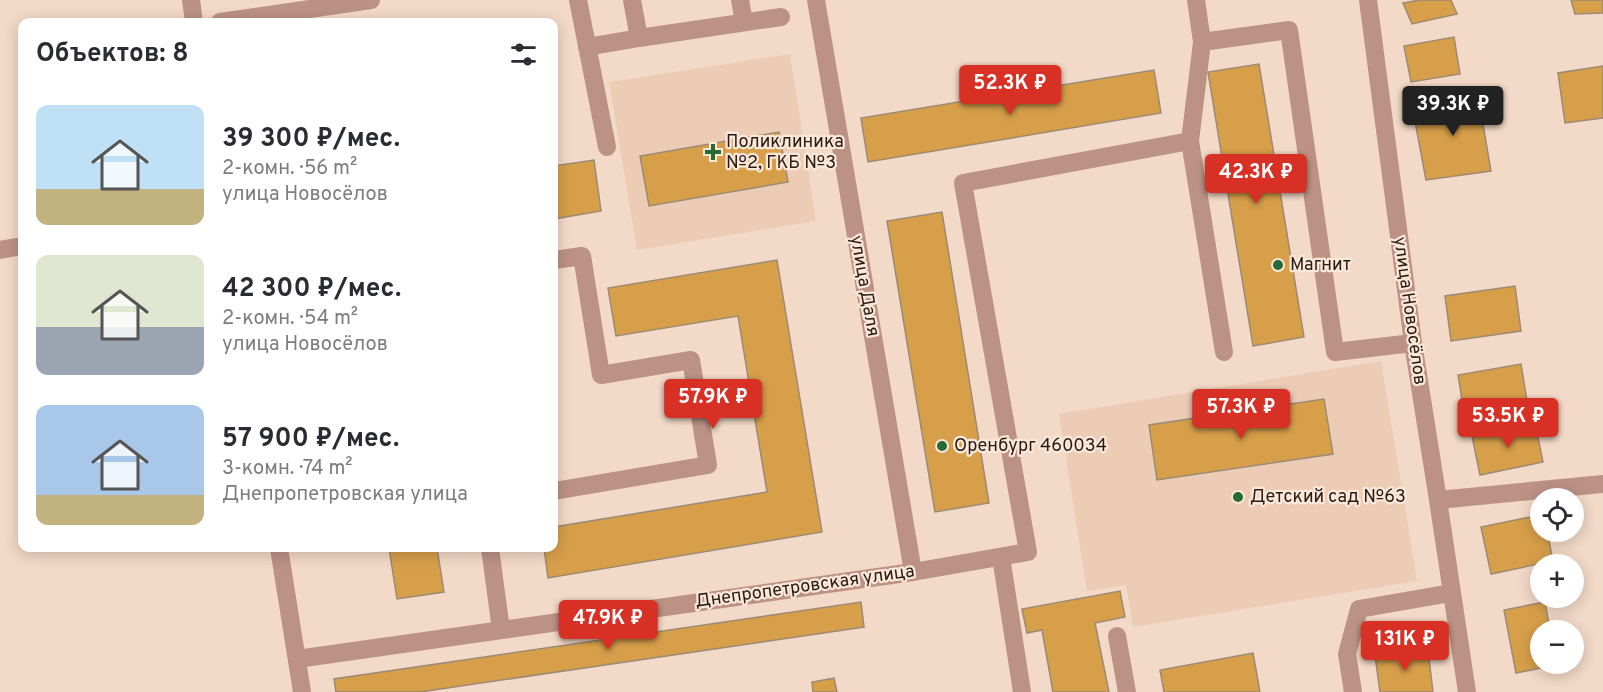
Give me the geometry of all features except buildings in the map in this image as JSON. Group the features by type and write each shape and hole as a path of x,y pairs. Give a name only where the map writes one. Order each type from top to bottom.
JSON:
{"street":[{"path":"190,0 193,18"},
{"path":"247,18 371,0"},
{"path":"578,0 607,147"},
{"path":"632,0 639,38"},
{"path":"740,0 744,22"},
{"name":"улица Даля","path":"816,0 912,572"},
{"path":"1196,0 1202,42 1190,141 1224,352"},
{"name":"улица Новосёлов","path":"1368,0 1413,343 1467,692"},
{"path":"587,47 781,17"},
{"path":"1202,42 1289,30 1335,352 1413,343"},
{"name":"Днепропетровская улица","path":"297,659 912,572 1028,552 963,183 1190,141"},
{"path":"0,250 18,247"},
{"path":"558,259 582,256 601,375 691,360 708,465 558,490"},
{"path":"1438,500 1603,484"},
{"path":"280,552 302,692"},
{"path":"491,552 501,630"},
{"path":"1000,557 1022,692"},
{"path":"1353,692 1347,654 1359,609 1451,593"},
{"path":"1117,636 1126,692"}],"shaded area":[{"name":"Поликлиника №2, ГКБ №3","path":"790,54 816,221 637,250 609,82"},
{"name":"Детский сад №63","path":"1381,361 1417,581 1133,627 1126,585 1087,591 1059,414"}],"place":[{"name":"Поликлиника №2, ГКБ №3","path":"713,152"},
{"name":"Магнит","path":"1278,265"},
{"name":"Оренбург 460034","path":"942,446"},
{"name":"Детский сад №63","path":"1238,497"}]}
